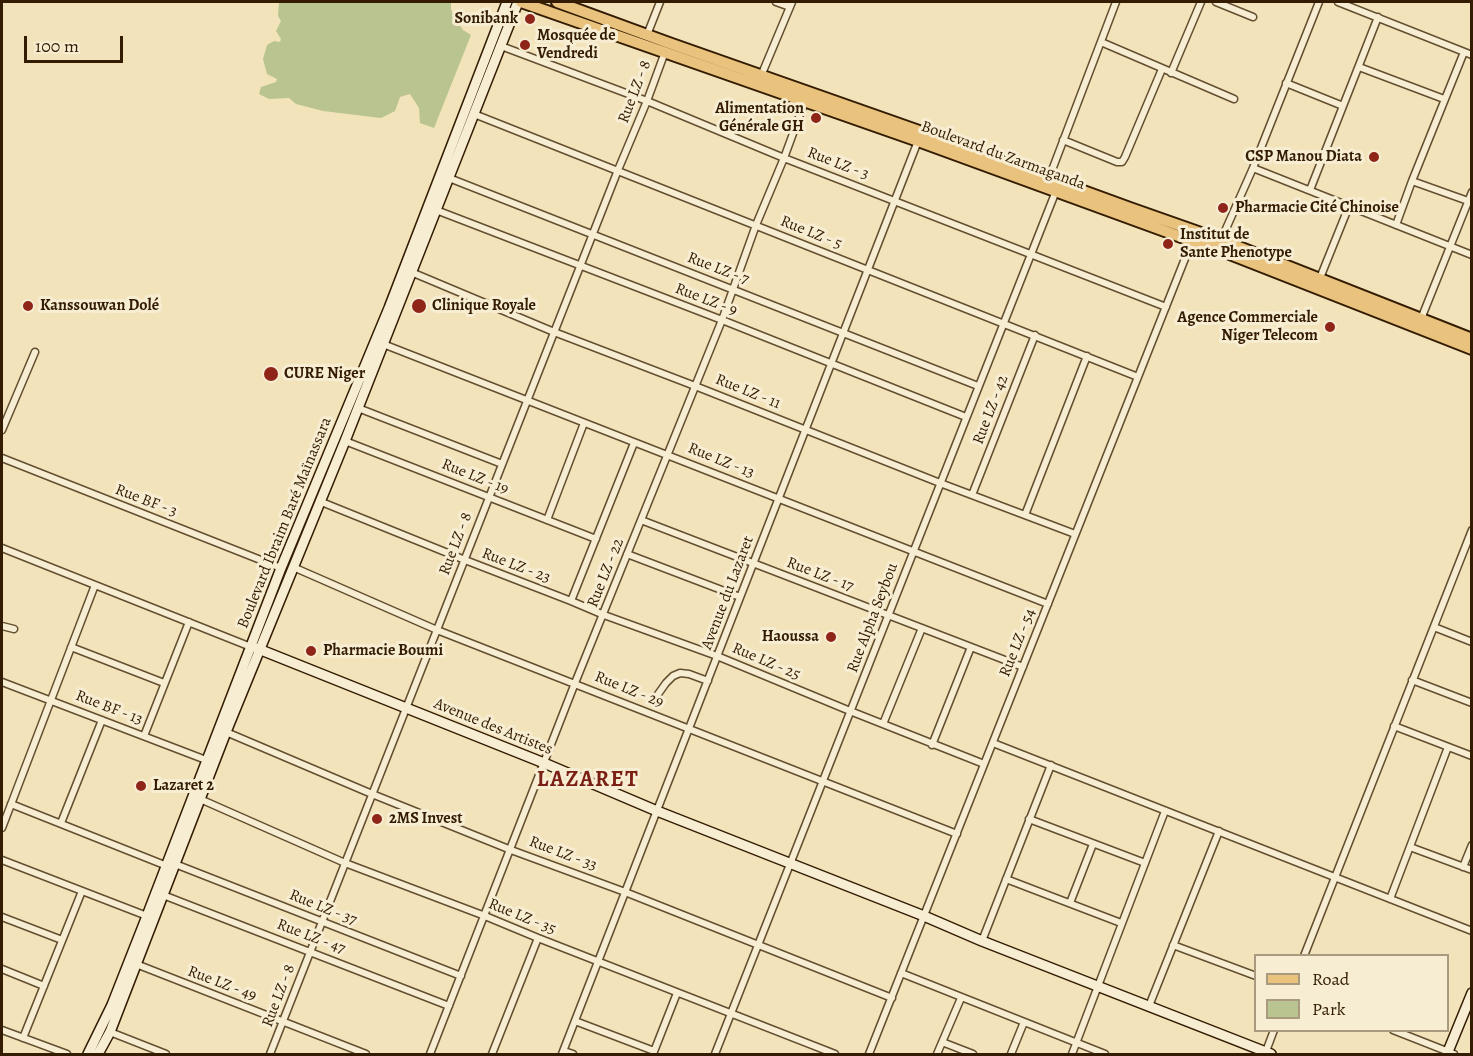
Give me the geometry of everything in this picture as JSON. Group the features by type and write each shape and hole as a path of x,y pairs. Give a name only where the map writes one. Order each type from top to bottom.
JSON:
{"main road":[{"name":"Boulevard Ibraim Baré Maïnassara","path":"88,1054 112,1005 147,916 200,799 226,732 281,568 389,308 507,2"},
{"name":"Boulevard Ibraim Baré Maïnassara","path":"98,1054 110,1032 163,895 206,760 293,567 520,2"},
{"name":"Boulevard du Zarmaganda","path":"520,2 761,76 1049,178 1219,244 1472,349"},
{"name":"Boulevard du Zarmaganda","path":"557,2 647,34 667,48 805,101 1192,241 1219,244 1320,278 1472,339"},
{"name":"Avenue des Artistes","path":"255,648 1267,1054"},
{"path":"1450,1054 1472,993"}],"street":[{"path":"647,34 660,2"},
{"path":"761,76 791,4 776,2"},
{"path":"1049,178 1116,2"},
{"path":"1171,73 1201,2"},
{"path":"1216,2 1253,17"},
{"path":"1219,244 1253,168 1319,2"},
{"path":"1338,2 1472,54"},
{"path":"1310,190 1378,17"},
{"path":"1101,42 1234,99"},
{"name":"Rue LZ - 3","path":"501,46 647,101 784,158 1166,307"},
{"name":"Rue LZ - 8","path":"270,1054 667,48"},
{"path":"1396,225 1464,52"},
{"path":"1359,67 1444,99"},
{"path":"1064,140 1122,162 1162,69"},
{"path":"1287,83 1343,106"},
{"name":"Rue LZ - 22","path":"430,1054 575,683 722,320 756,225 805,101"},
{"name":"Rue LZ - 5","path":"474,114 1138,377"},
{"name":"Avenue du Lazaret","path":"563,1053 918,141"},
{"path":"1253,168 1472,255"},
{"name":"Rue LZ - 7","path":"449,178 978,386"},
{"path":"1412,181 1470,197 1420,319"},
{"name":"Rue Alpha Seybou","path":"715,1054 1056,191"},
{"path":"1320,278 1349,206"},
{"name":"Rue LZ - 9","path":"436,210 966,417"},
{"name":"Rue LZ - 54","path":"869,1054 1192,241"},
{"name":"Rue LZ - 11","path":"411,272 554,332 1076,534"},
{"name":"Rue LZ - 42","path":"972,495 1035,335"},
{"name":"Rue LZ - 13","path":"383,344 1048,604"},
{"path":"2,430 35,352"},
{"path":"1024,515 1087,356"},
{"path":"358,408 502,464"},
{"path":"547,520 584,423"},
{"name":"Rue LZ - 19","path":"345,441 596,539"},
{"path":"572,601 634,442"},
{"name":"Rue BF - 3","path":"2,458 281,568"},
{"name":"Rue LZ - 23","path":"319,501 604,615"},
{"name":"Rue LZ - 17","path":"641,520 1023,667"},
{"path":"1305,954 1472,530"},
{"path":"2,548 255,648"},
{"path":"627,554 740,597"},
{"name":"Rue LZ - 29","path":"293,567 437,630 957,834"},
{"path":"2,828 95,585"},
{"name":"Rue LZ - 25","path":"604,615 717,656 932,745 984,764"},
{"path":"144,736 189,622"},
{"path":"2,626 14,629"},
{"path":"1434,627 1472,642"},
{"path":"883,724 922,628"},
{"path":"71,647 165,683"},
{"path":"932,745 971,647"},
{"path":"656,697 673,676 689,674 708,681"},
{"path":"1412,680 1472,703"},
{"name":"Rue BF - 13","path":"2,682 206,760"},
{"path":"61,823 102,720"},
{"path":"1394,726 1472,756"},
{"name":"Rue LZ - 33","path":"226,732 511,850 625,892 892,998"},
{"path":"993,743 1472,931"},
{"path":"1390,899 1448,747"},
{"path":"982,941 1051,765"},
{"name":"Rue LZ - 35","path":"200,799 345,863 835,1054"},
{"name":"Rue LZ - 37","path":"11,804 461,976"},
{"path":"1072,1054 1165,810"},
{"path":"1029,819 1145,863"},
{"path":"1149,1006 1219,831"},
{"path":"1070,903 1093,844"},
{"path":"1463,867 1472,845"},
{"path":"1410,847 1472,870"},
{"path":"2,860 147,916"},
{"path":"1006,879 1121,923"},
{"path":"23,1038 82,891"},
{"name":"Rue LZ - 47","path":"163,895 449,1006"},
{"path":"2,916 62,940"},
{"path":"492,1054 538,938"},
{"path":"1173,945 1254,975"},
{"name":"Rue LZ - 49","path":"136,964 366,1054"},
{"path":"2,969 44,986"},
{"path":"901,973 1105,1054"},
{"path":"575,1021 653,1053 677,993"},
{"path":"937,1054 961,998"},
{"path":"1011,1054 1024,1022"},
{"path":"2,1030 67,1054"},
{"path":"110,1032 166,1054"},
{"path":"1267,1054 1273,1032"},
{"path":"1398,1032 1450,1054"},
{"path":"942,1042 973,1054"},
{"path":"563,1053 573,1054"}],"green space":[{"path":"279,2 451,2 453,15 463,30 471,35 434,128 420,123 419,108 410,94 400,97 395,111 381,118 323,111 296,104 289,98 269,99 259,94 261,87 276,82 277,79 267,74 263,59 267,45 274,41 280,42 281,39 276,31 281,21 278,16"}],"place":[{"name":"Sonibank","path":"530,19"},
{"name":"Mosquée de Vendredi","path":"525,45"},
{"name":"Alimentation Générale GH","path":"816,118"},
{"name":"CSP Manou Diata","path":"1374,157"},
{"name":"Pharmacie Cité Chinoise","path":"1223,208"},
{"name":"Institut de Sante Phenotype","path":"1168,244"},
{"name":"Kanssouwan Dolé","path":"28,306"},
{"name":"Clinique Royale","path":"419,306"},
{"name":"Agence Commerciale Niger Telecom","path":"1330,327"},
{"name":"CURE Niger","path":"271,374"},
{"name":"Haoussa","path":"831,637"},
{"name":"Pharmacie Boumi","path":"311,651"},
{"name":"Lazaret 2","path":"141,786"},
{"name":"2MS Invest","path":"377,819"}],"district":[{"name":"LAZARET","path":"588,781"}]}
